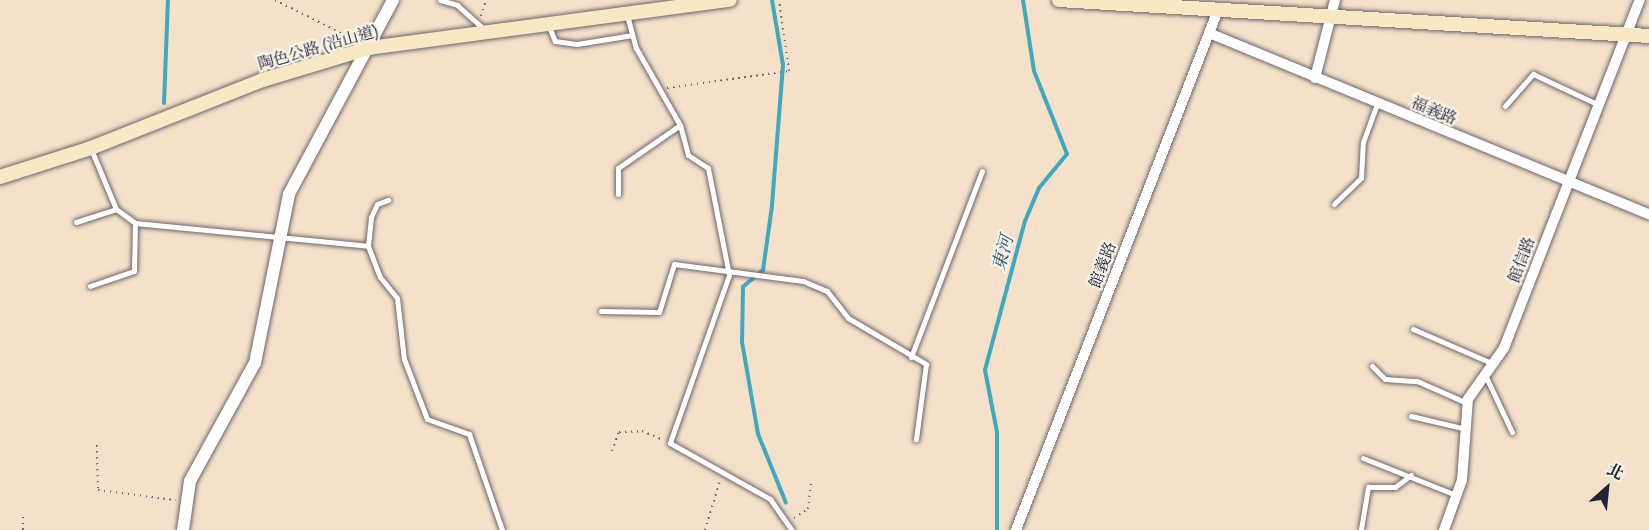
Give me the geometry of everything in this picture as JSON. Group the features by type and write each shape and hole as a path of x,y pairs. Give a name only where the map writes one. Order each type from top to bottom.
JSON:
{"main road":[{"name":"陶色公路 (沿山道)","path":"0,177 91,148 263,80 369,48 485,30 730,0"},
{"path":"1059,0 1220,5 1335,16 1649,36"}],"street":[{"path":"183,530 190,480 210,440 255,363 281,235 304,159 369,48 393,0"},
{"path":"1315,78 1335,16 1335,0"},
{"name":"館信路","path":"1444,530 1458,496 1462,428 1467,403 1494,364 1640,0"},
{"name":"館義路","path":"1016,530 1220,5"},
{"name":"福義路","path":"1209,33 1568,183 1649,214"}],"lane":[{"path":"440,0 457,5 485,30"},
{"path":"627,12 632,35 680,125 688,155 708,168 729,275 670,443 770,499 792,530"},
{"path":"547,22 550,37 577,44 632,35"},
{"path":"1505,105 1533,74 1599,105"},
{"path":"1334,204 1361,178 1363,142 1377,104"},
{"path":"618,194 618,168 680,125"},
{"path":"91,148 116,209 135,223 281,235 368,246"},
{"path":"911,357 982,171"},
{"path":"388,200 377,204 371,217 368,246 380,277 397,298 404,359 427,419 469,434 502,530"},
{"path":"76,222 116,209"},
{"path":"90,286 134,271 135,223"},
{"path":"601,311 659,312 674,264 705,266 729,275 803,281 827,291 848,318 926,364 916,439"},
{"path":"1413,328 1494,364"},
{"path":"1372,366 1385,379 1417,381 1467,403"},
{"path":"1486,377 1512,432"},
{"path":"1410,416 1462,428"},
{"path":"1363,458 1411,475 1458,496"},
{"path":"1361,529 1368,487 1395,487 1411,475"}],"path":[{"path":"275,0 369,48"},
{"path":"485,30 486,0"},
{"path":"662,89 789,71 778,0"},
{"path":"612,451 619,432 642,432 670,443"},
{"path":"97,445 98,490 187,501"},
{"path":"705,530 723,473"},
{"path":"787,523 808,509 811,484"},
{"path":"22,530 23,514"}],"waterway":[{"path":"164,103 168,0"},
{"path":"772,0 783,65 772,206 763,270 743,287 742,342 758,434 786,503"},
{"name":"東河","path":"997,530 997,432 985,370 1025,221 1039,188 1067,154 1034,71 1023,0"}]}
